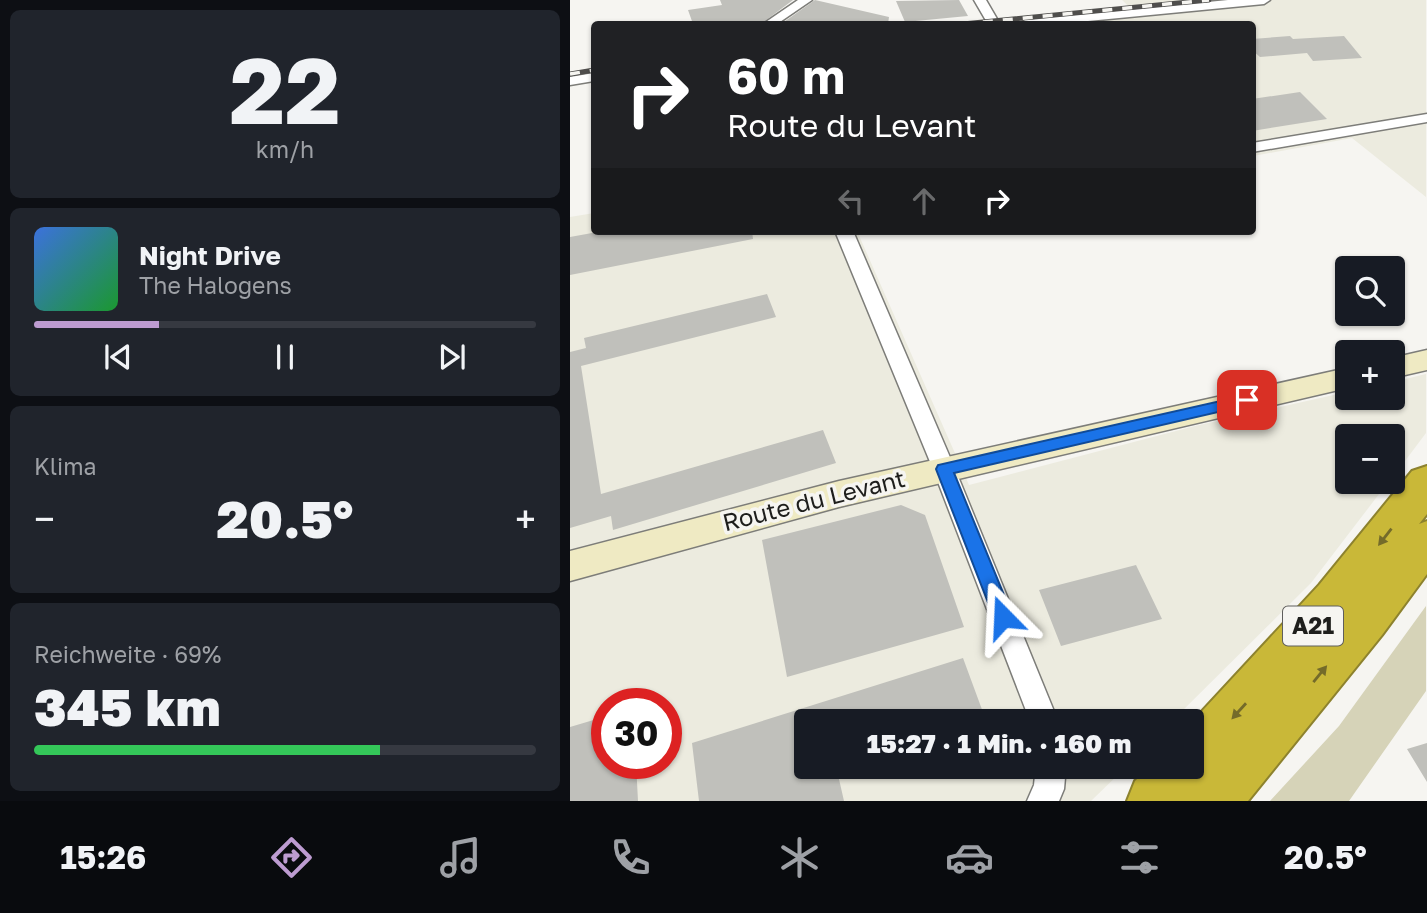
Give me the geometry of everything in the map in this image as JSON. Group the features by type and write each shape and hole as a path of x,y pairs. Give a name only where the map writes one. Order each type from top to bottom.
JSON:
{"highway":[{"name":"A21","path":"1204,747 1336,599 1426,482"},
{"name":"A21","path":"1213,801 1365,620 1426,539"},
{"path":"1155,801 1176,779"}],"street":[{"path":"774,21 806,0"},
{"path":"980,0 992,21"},
{"path":"1056,21 1264,0"},
{"path":"570,82 591,78"},
{"path":"1256,147 1426,118"},
{"path":"846,235 944,469 1039,709"},
{"path":"1405,365 1426,360"},
{"name":"Route du Levant","path":"570,566 730,521 944,469 1335,381"},
{"path":"1042,801 1049,789 1050,779"}],"shaded area":[{"path":"1122,0 1426,0 1426,197 1352,138 1256,155 1256,21 1095,21 1139,16"},
{"path":"591,214 591,235 859,235 969,485 1195,426 1335,395 1335,410 1405,410 1405,379 1426,374 1426,433 1405,461 1405,424 1335,424 1335,494 1379,494 1311,583 1184,709 794,709 794,779 1114,779 1091,801 570,801 570,217"},
{"path":"1426,606 1426,691 1349,801 1270,801 1339,726"}],"building":[{"path":"720,0 793,0 765,21 692,21 688,10 722,5"},
{"path":"815,0 889,17 888,21 785,21"},
{"path":"959,0 968,16 905,21 896,1"},
{"path":"1344,36 1362,58 1313,61 1307,53 1260,57 1256,54 1256,39"},
{"path":"1300,92 1327,119 1256,130 1256,98"},
{"path":"591,233 752,235 753,239 570,275 570,237"},
{"path":"767,294 776,317 581,366 601,494 823,430 836,463 613,530 611,516 570,528 570,352 586,348 584,338"},
{"path":"901,505 925,515 964,627 787,677 762,540"},
{"path":"1136,565 1162,619 1061,646 1039,590"},
{"path":"963,658 982,709 800,709"},
{"path":"794,711 794,779 839,779 844,801 699,801 692,743"},
{"path":"591,721 591,779 637,779 638,801 570,801 570,727"},
{"path":"1427,743 1427,782 1407,749"}],"railway":[{"path":"994,21 1209,0"},
{"path":"570,74 591,70"}],"route":[{"path":"1003,617 944,469 1247,400"}]}
